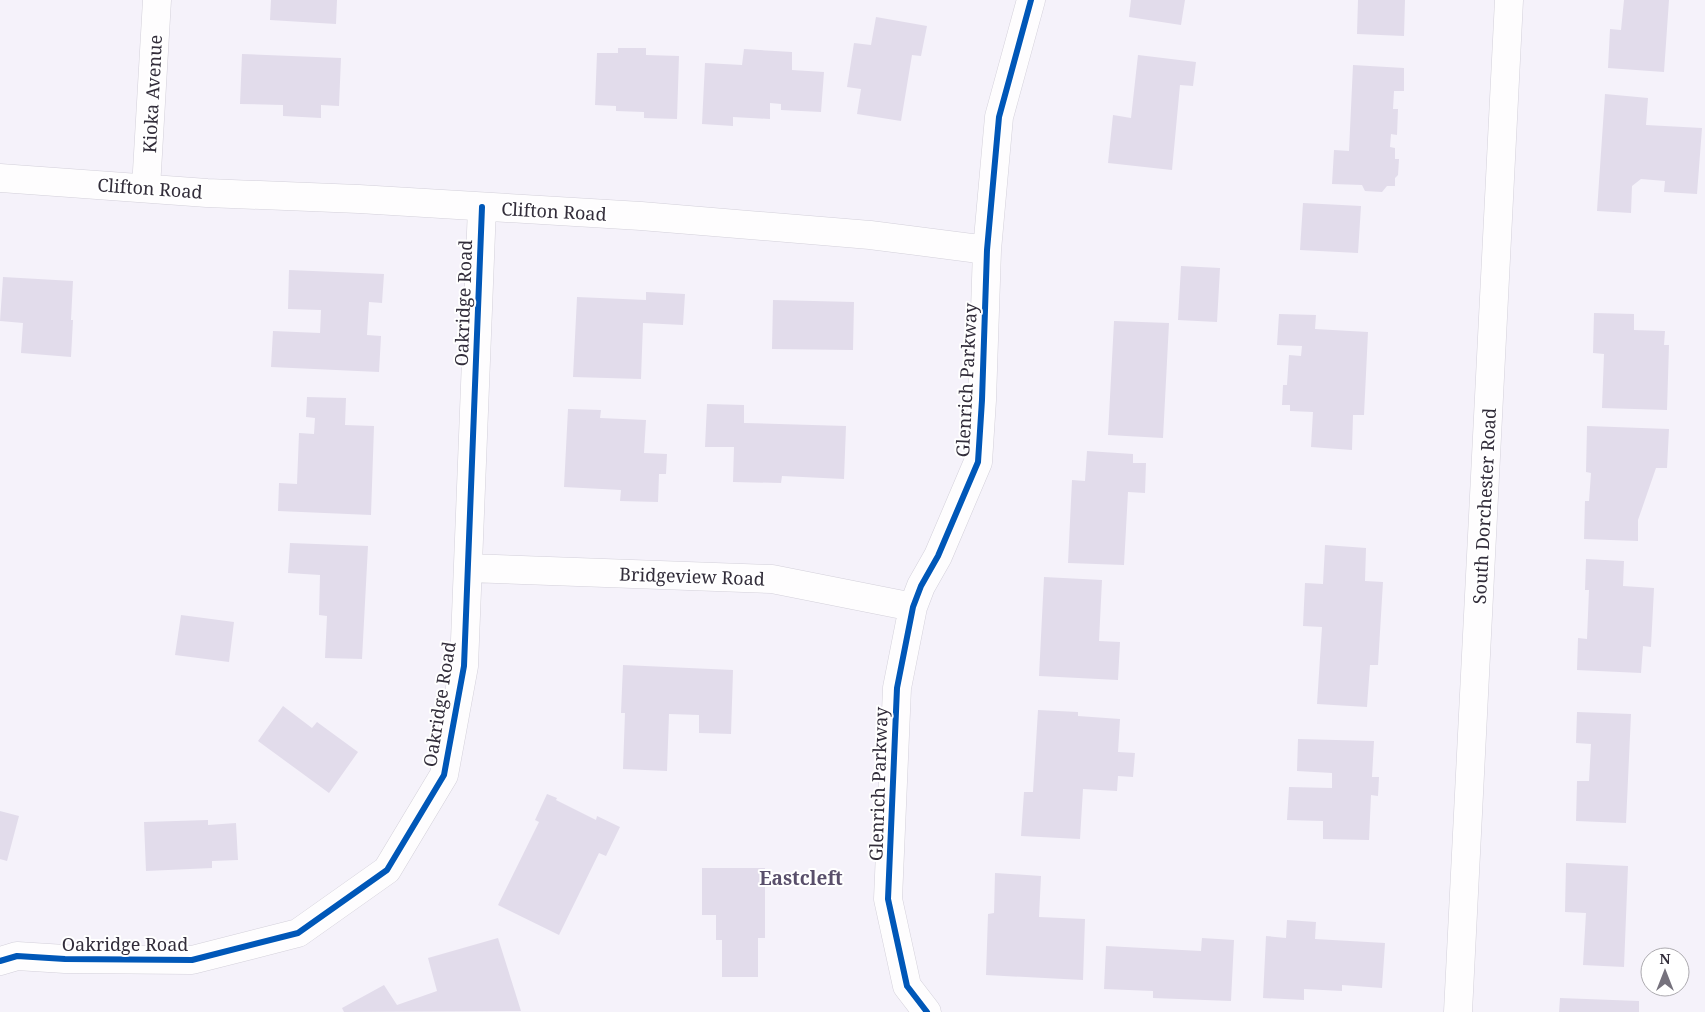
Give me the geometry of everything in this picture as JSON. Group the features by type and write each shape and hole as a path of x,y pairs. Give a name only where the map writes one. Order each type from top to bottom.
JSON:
{"street":[{"name":"Kioka Avenue","path":"146,188 157,0"},
{"name":"Glenrich Parkway","path":"927,1012 907,986 888,899 897,688 914,606 921,586 938,556 978,462 987,250 999,116 1031,0"},
{"name":"South Dorchester Road","path":"1458,1012 1510,0"},
{"name":"Clifton Road","path":"0,178 207,193 359,199 482,208 641,216 870,236 987,250"},
{"name":"Oakridge Road","path":"0,961 17,956 65,959 192,960 298,933 387,870 444,775 464,666 482,208"},
{"name":"Bridgeview Road","path":"468,568 772,579 914,606"}],"building":[{"path":"271,0 337,0 336,24 270,20"},
{"path":"1131,0 1185,0 1181,25 1129,17"},
{"path":"1358,0 1405,0 1404,36 1357,34"},
{"path":"1624,0 1669,0 1664,72 1608,68 1610,29 1621,30"},
{"path":"876,17 927,26 921,56 912,55 901,121 857,114 861,89 847,87 854,43 871,45"},
{"path":"618,48 646,48 646,55 679,56 677,119 644,118 644,112 616,111 616,106 595,105 597,53 618,53"},
{"path":"744,49 792,52 792,70 824,72 821,112 781,110 781,104 770,103 770,119 733,117 733,126 702,124 705,63 742,65"},
{"path":"242,54 341,58 339,106 321,105 321,118 283,116 283,105 240,104"},
{"path":"1138,55 1196,62 1193,86 1180,85 1172,170 1108,163 1113,115 1131,118"},
{"path":"1353,65 1404,68 1404,91 1394,91 1393,109 1398,109 1397,135 1391,134 1390,147 1395,148 1395,159 1399,159 1398,175 1395,178 1395,186 1387,186 1382,192 1365,191 1362,185 1332,184 1334,150 1349,151"},
{"path":"1605,94 1648,98 1646,125 1702,128 1697,194 1664,192 1665,181 1641,179 1632,186 1631,213 1597,211"},
{"path":"1303,203 1361,206 1358,253 1300,250"},
{"path":"1181,266 1220,268 1217,322 1178,320"},
{"path":"289,270 384,274 382,303 369,302 367,335 381,336 379,372 271,367 273,331 320,333 321,310 288,309"},
{"path":"3,277 73,281 71,357 21,353 23,323 0,321"},
{"path":"646,292 685,294 683,325 643,323 641,379 573,377 577,297 646,300"},
{"path":"773,300 854,302 853,350 772,349"},
{"path":"1594,313 1634,314 1634,330 1665,331 1664,345 1669,345 1667,410 1602,408 1604,354 1593,353"},
{"path":"1279,314 1316,315 1315,329 1368,332 1364,415 1353,415 1352,450 1311,447 1313,412 1290,411 1290,405 1282,405 1283,385 1287,385 1289,355 1301,356 1302,346 1277,345"},
{"path":"1114,321 1169,323 1163,438 1108,435"},
{"path":"307,397 346,398 345,425 374,426 371,515 278,511 279,483 297,484 299,433 314,434 315,418 306,417"},
{"path":"707,404 744,405 744,423 846,426 844,479 782,476 781,483 733,482 734,447 705,447"},
{"path":"568,409 601,410 600,418 646,420 644,453 667,454 666,474 659,474 658,502 620,501 621,490 564,487"},
{"path":"1587,426 1669,429 1667,468 1656,468 1638,520 1638,541 1584,539 1585,501 1589,501 1591,473 1586,472"},
{"path":"1087,451 1133,454 1133,463 1146,463 1145,493 1128,492 1124,565 1068,563 1072,480 1085,481"},
{"path":"290,543 368,546 362,659 325,658 327,616 319,615 320,575 288,573"},
{"path":"1325,545 1366,548 1365,581 1383,582 1378,665 1370,665 1367,707 1317,704 1322,627 1303,626 1305,583 1323,584"},
{"path":"1586,559 1624,561 1623,586 1654,588 1651,647 1643,646 1641,673 1577,670 1578,638 1587,639 1589,590 1585,590"},
{"path":"1044,577 1102,580 1099,641 1120,642 1118,680 1039,676"},
{"path":"181,615 234,622 229,662 175,655"},
{"path":"623,665 733,670 731,734 699,733 699,715 669,714 667,771 623,769 625,713 621,713"},
{"path":"283,706 312,728 317,722 358,752 329,793 258,741"},
{"path":"1038,710 1078,712 1078,716 1120,719 1118,752 1135,753 1133,777 1118,776 1117,791 1083,789 1080,839 1021,836 1024,792 1033,792"},
{"path":"1577,712 1631,714 1626,823 1576,821 1577,781 1589,781 1591,744 1576,743"},
{"path":"1298,739 1374,741 1372,777 1379,777 1378,796 1371,795 1369,840 1323,839 1323,821 1287,820 1289,787 1332,788 1332,773 1297,771"},
{"path":"547,794 596,820 597,816 620,827 606,856 599,853 559,935 498,905 539,822 535,820"},
{"path":"0,811 19,816 7,861 0,859"},
{"path":"208,820 208,825 236,823 238,860 212,861 212,868 146,871 144,822"},
{"path":"1566,863 1628,866 1624,967 1583,965 1586,913 1565,912"},
{"path":"702,868 765,868 765,938 758,938 758,977 722,977 722,940 716,940 716,915 702,915"},
{"path":"995,873 1041,876 1039,917 1085,919 1083,980 986,975 988,914 994,913"},
{"path":"1287,920 1316,922 1315,939 1385,943 1382,988 1342,985 1342,991 1304,989 1304,1000 1263,998 1266,936 1286,938"},
{"path":"498,938 521,1011 344,1012 342,1008 384,985 397,1005 437,991 428,958"},
{"path":"1202,938 1234,940 1231,1001 1153,998 1153,991 1104,989 1106,946 1201,951"},
{"path":"1560,998 1639,1001 1639,1012 1559,1012"}],"cycle path":[{"path":"927,1012 907,986 888,899 897,688 913,607 921,586 938,556 978,462 987,250 999,117 1031,0"},
{"path":"0,961 17,956 65,959 192,960 298,933 387,870 444,775 464,666 482,207"}],"district":[{"name":"Eastcleft","path":"801,878"}]}
